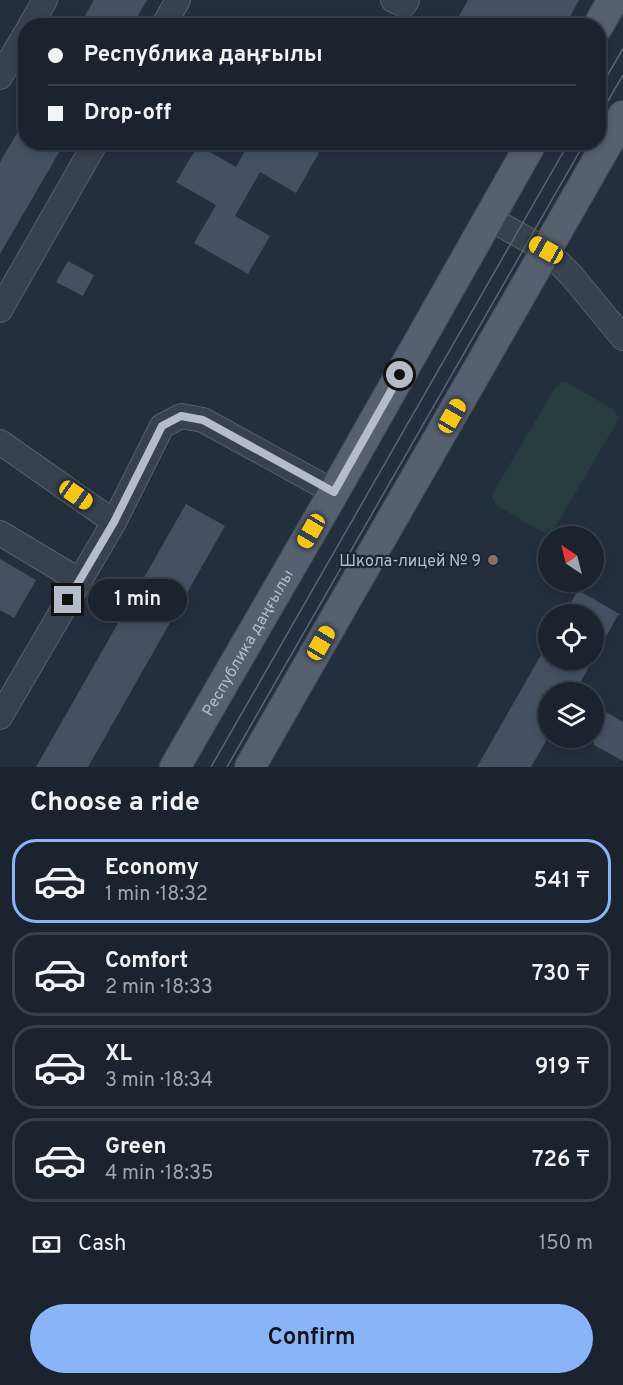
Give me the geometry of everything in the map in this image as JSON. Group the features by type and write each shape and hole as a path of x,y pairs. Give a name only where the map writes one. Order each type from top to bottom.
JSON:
{"main road":[{"path":"603,18 613,0"},
{"path":"606,146 623,116"},
{"name":"Республика даңғылы","path":"175,767 527,150"},
{"path":"250,767 603,150"}],"lane":[{"path":"35,18 45,0"},
{"path":"168,18 178,0"},
{"path":"393,0 404,5 407,0"},
{"path":"0,77 18,47"},
{"path":"0,310 91,150"},
{"path":"489,218 546,250 571,275 623,338"},
{"path":"0,717 114,522 162,426 181,416 203,420 334,492"},
{"path":"0,442 114,522"},
{"path":"0,532 80,580"}],"green space":[{"path":"563,382 568,383 614,410 618,417 556,526 538,526 538,530 496,505 492,498 556,386"}],"building":[{"path":"94,0 147,0 137,18 84,18"},
{"path":"468,0 579,0 569,18 458,18"},
{"path":"18,132 18,150 60,150 0,254 0,162"},
{"path":"195,150 207,150 236,167 246,150 314,150 319,153 296,193 260,172 235,216 270,236 248,274 194,243 216,205 176,182"},
{"path":"68,261 94,275 83,296 56,282"},
{"path":"186,504 225,526 88,767 36,767"},
{"path":"0,559 36,580 14,618 0,610"},
{"path":"577,592 581,592 602,604 570,604"},
{"path":"604,605 621,615 618,615 604,640"},
{"path":"538,660 538,670 587,670 580,682 538,682 538,748 542,748 531,767 477,767"},
{"path":"604,711 623,722 623,761 599,748 604,748"}],"tram line":[{"path":"606,78 623,49"},
{"path":"606,104 623,75"},
{"path":"211,767 564,150"},
{"path":"227,767 580,150"}],"place":[{"name":"Школа-лицей № 9","path":"493,560"}],"route":[{"path":"68,600 114,522 162,426 181,416 203,420 334,492 400,375"}]}
